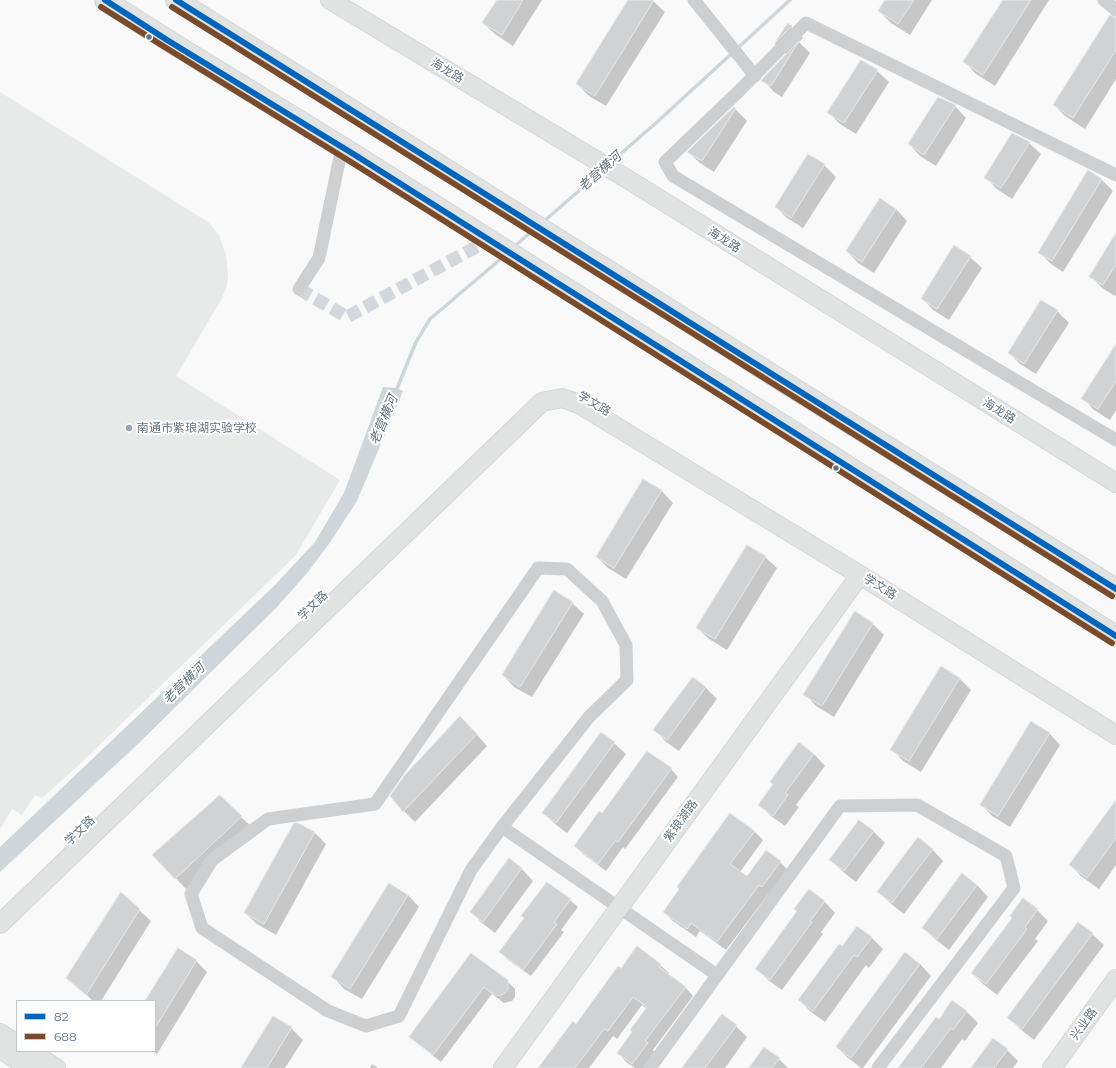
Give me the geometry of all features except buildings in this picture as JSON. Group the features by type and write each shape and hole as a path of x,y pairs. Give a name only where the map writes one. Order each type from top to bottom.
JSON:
{"main road":[{"path":"104,0 153,32 342,147 1116,636"},
{"path":"176,0 1116,589"}],"street":[{"name":"海龙路","path":"330,0 624,177 1116,483"},
{"path":"694,0 755,76"},
{"path":"1104,0 1116,10"},
{"path":"1116,175 806,23 755,76 665,162 673,176 1116,440"},
{"path":"299,289 318,258 342,147"},
{"name":"学文路","path":"0,908 474,450 535,393 560,386 585,396 618,419 644,442"},
{"name":"学文路","path":"0,924 542,402 562,398 579,404 644,442 860,574 1116,735"},
{"path":"538,568 567,569 602,601 626,646 627,680 589,717 502,827 471,870 399,1016 366,1026 328,1011 202,928 190,894 212,860 268,819 375,804 538,568"},
{"name":"紫琅湖路","path":"503,1068 860,574"},
{"path":"650,1068 840,806 917,805 1006,856 1014,888 878,1068"},
{"path":"502,827 717,975"},
{"name":"兴业路","path":"1052,1068 1116,979"},
{"name":"兴业路","path":"1064,1068 1116,996"},
{"path":"0,1033 16,1043"},
{"path":"0,1049 30,1068"},
{"path":"30,1052 56,1068"}],"shaded area":[{"name":"南通市紫琅湖实验学校","path":"0,92 208,222 219,235 226,255 228,274 227,286 221,300 176,376 340,480 296,555 80,764 42,798 35,795 22,815 12,809 0,829"}],"water":[{"path":"383,387 397,388 403,391 357,501 331,541 308,572 277,607 139,743 0,872 0,847 275,585 315,542 344,493"}],"waterway":[{"name":"老营横河","path":"610,163 656,123 790,0"},
{"name":"老营横河","path":"543,222 603,170"},
{"name":"老营横河","path":"514,247 533,230"},
{"name":"老营横河","path":"396,391 416,342 430,319 503,257"}],"tunnel":[{"path":"299,289 347,317 489,240"}],"transit line":[{"name":"82","path":"105,0 167,40 355,155 1116,636"},
{"name":"82","path":"176,0 1116,589"},
{"name":"688","path":"101,7 351,162 1112,643"},
{"name":"688","path":"172,7 1112,596"}],"place":[{"name":"南通市紫琅湖实验学校","path":"129,428"}]}
